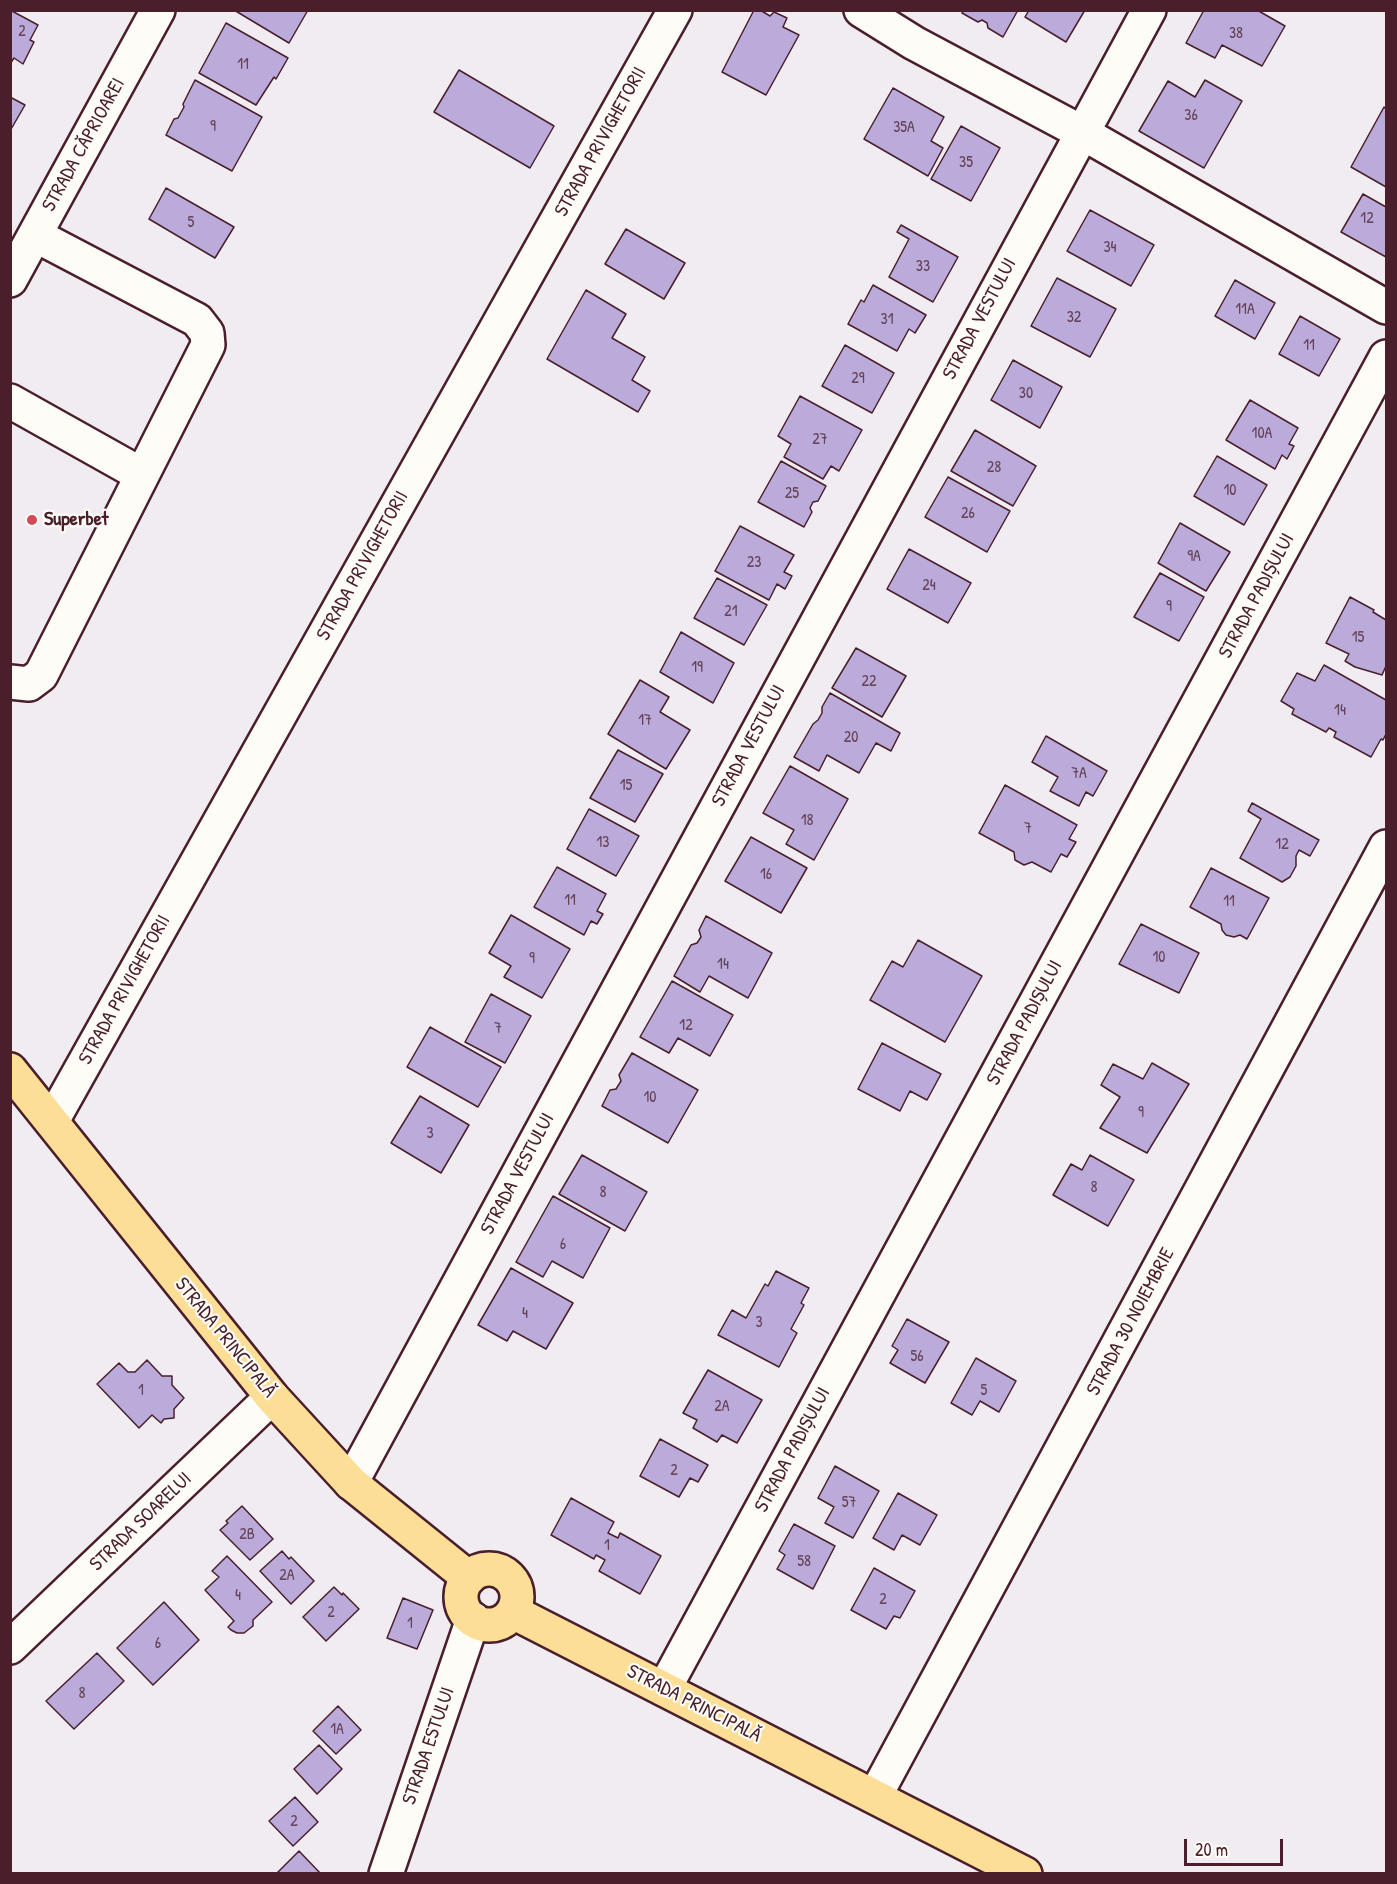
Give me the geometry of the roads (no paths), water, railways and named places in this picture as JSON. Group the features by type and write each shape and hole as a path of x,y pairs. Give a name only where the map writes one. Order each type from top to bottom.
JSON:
{"main road":[{"name":"STRADA PRINCIPALĂ","path":"12,1076 52,1121 272,1397 351,1483 469,1578"},
{"path":"485,1569 503,1572 515,1586 517,1595 513,1612 500,1623 491,1625 473,1620 462,1605 463,1586 469,1578 485,1569"},
{"name":"STRADA PRINCIPALĂ","path":"513,1612 1025,1874"}],"street":[{"name":"STRADA CĂPRIOAREI","path":"10,280 158,10"},
{"name":"STRADA PRIVIGHETORII","path":"52,1121 675,10"},
{"path":"861,10 914,43 1081,132 1386,307"},
{"name":"STRADA VESTULUI","path":"351,1483 1149,10"},
{"path":"10,682 29,684 41,675 208,345 207,333 197,320 35,235"},
{"name":"STRADA PADIȘULUI","path":"664,1689 1386,357"},
{"path":"10,401 142,475"},
{"name":"STRADA 30 NOIEMBRIE","path":"875,1796 1386,847"},
{"name":"STRADA SOARELUI","path":"10,1647 272,1397"},
{"name":"STRADA ESTULUI","path":"386,1874 473,1620"}],"place":[{"name":"Superbet","path":"32,520"}]}
